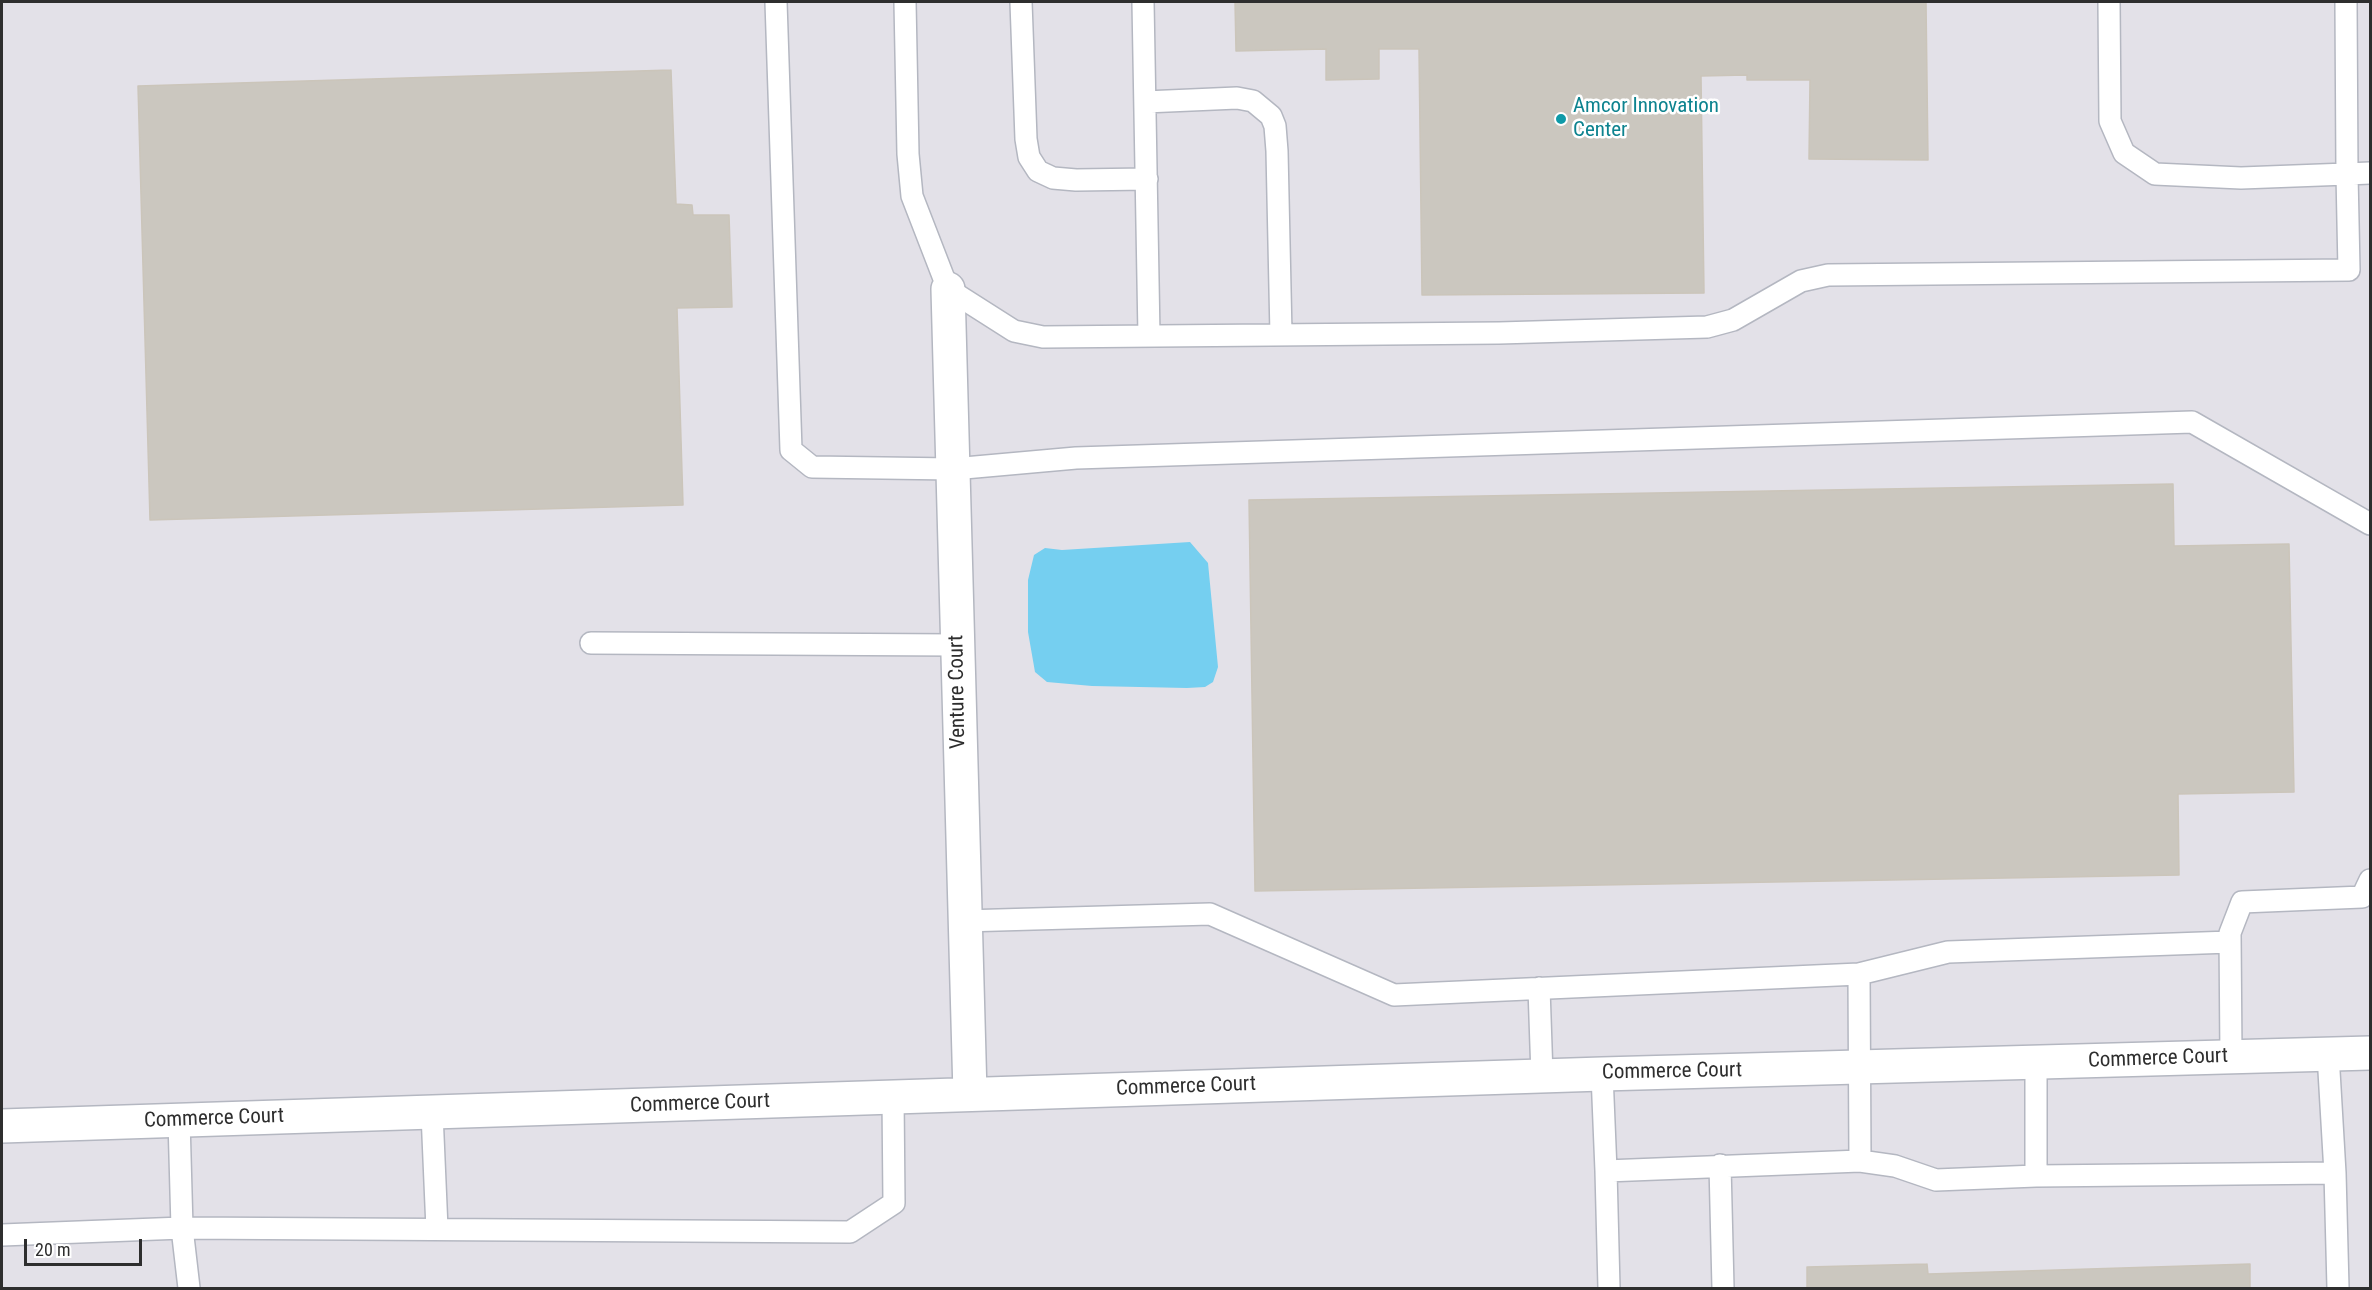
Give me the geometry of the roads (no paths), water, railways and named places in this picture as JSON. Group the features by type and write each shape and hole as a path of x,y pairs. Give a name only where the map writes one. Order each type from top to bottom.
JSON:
{"street":[{"name":"Venture Court","path":"948,289 963,921 970,1094"},
{"name":"Commerce Court","path":"2,1126 1602,1074 2370,1053"}],"lane":[{"path":"776,2 791,450 812,467 953,469 1076,458 2192,422 2370,524"},
{"path":"906,2 908,154 912,196 948,289 1014,331 1043,337 1707,327 1740,316 1800,281 1828,276 2349,270 2346,2"},
{"path":"1021,2 1026,140 1029,157 1038,171 1053,178 1076,180 1147,179"},
{"path":"1143,2 1149,336"},
{"path":"2109,2 2110,121 2124,153 2155,174 2241,178 2370,173"},
{"path":"1145,102 1237,98 1253,101 1271,116 1275,126 1277,151 1281,335"},
{"path":"591,644 957,645"},
{"path":"2231,1056 2230,933 2242,902 2362,897 2370,880"},
{"path":"963,921 1210,914 1394,995 1859,974 1948,952 2230,942"},
{"path":"1859,974 1860,1161"},
{"path":"1539,988 1542,1076"},
{"path":"2328,1054 2335,1173 2338,1288"},
{"path":"2036,1063 2036,1176"},
{"path":"1602,1074 1609,1288"},
{"path":"2,1235 182,1228 850,1232 894,1203 893,1097"},
{"path":"432,1113 437,1229"},
{"path":"179,1120 182,1228 189,1288"},
{"path":"1606,1171 1860,1161 1895,1166 1936,1180 2036,1176 2335,1173"},
{"path":"1720,1165 1723,1288"}],"water":[{"path":"1190,542 1208,563 1218,667 1213,682 1205,687 1187,688 1092,686 1047,682 1035,672 1028,632 1028,580 1034,555 1045,548 1062,550"}],"place":[{"name":"Amcor Innovation Center","path":"1561,119"}]}
